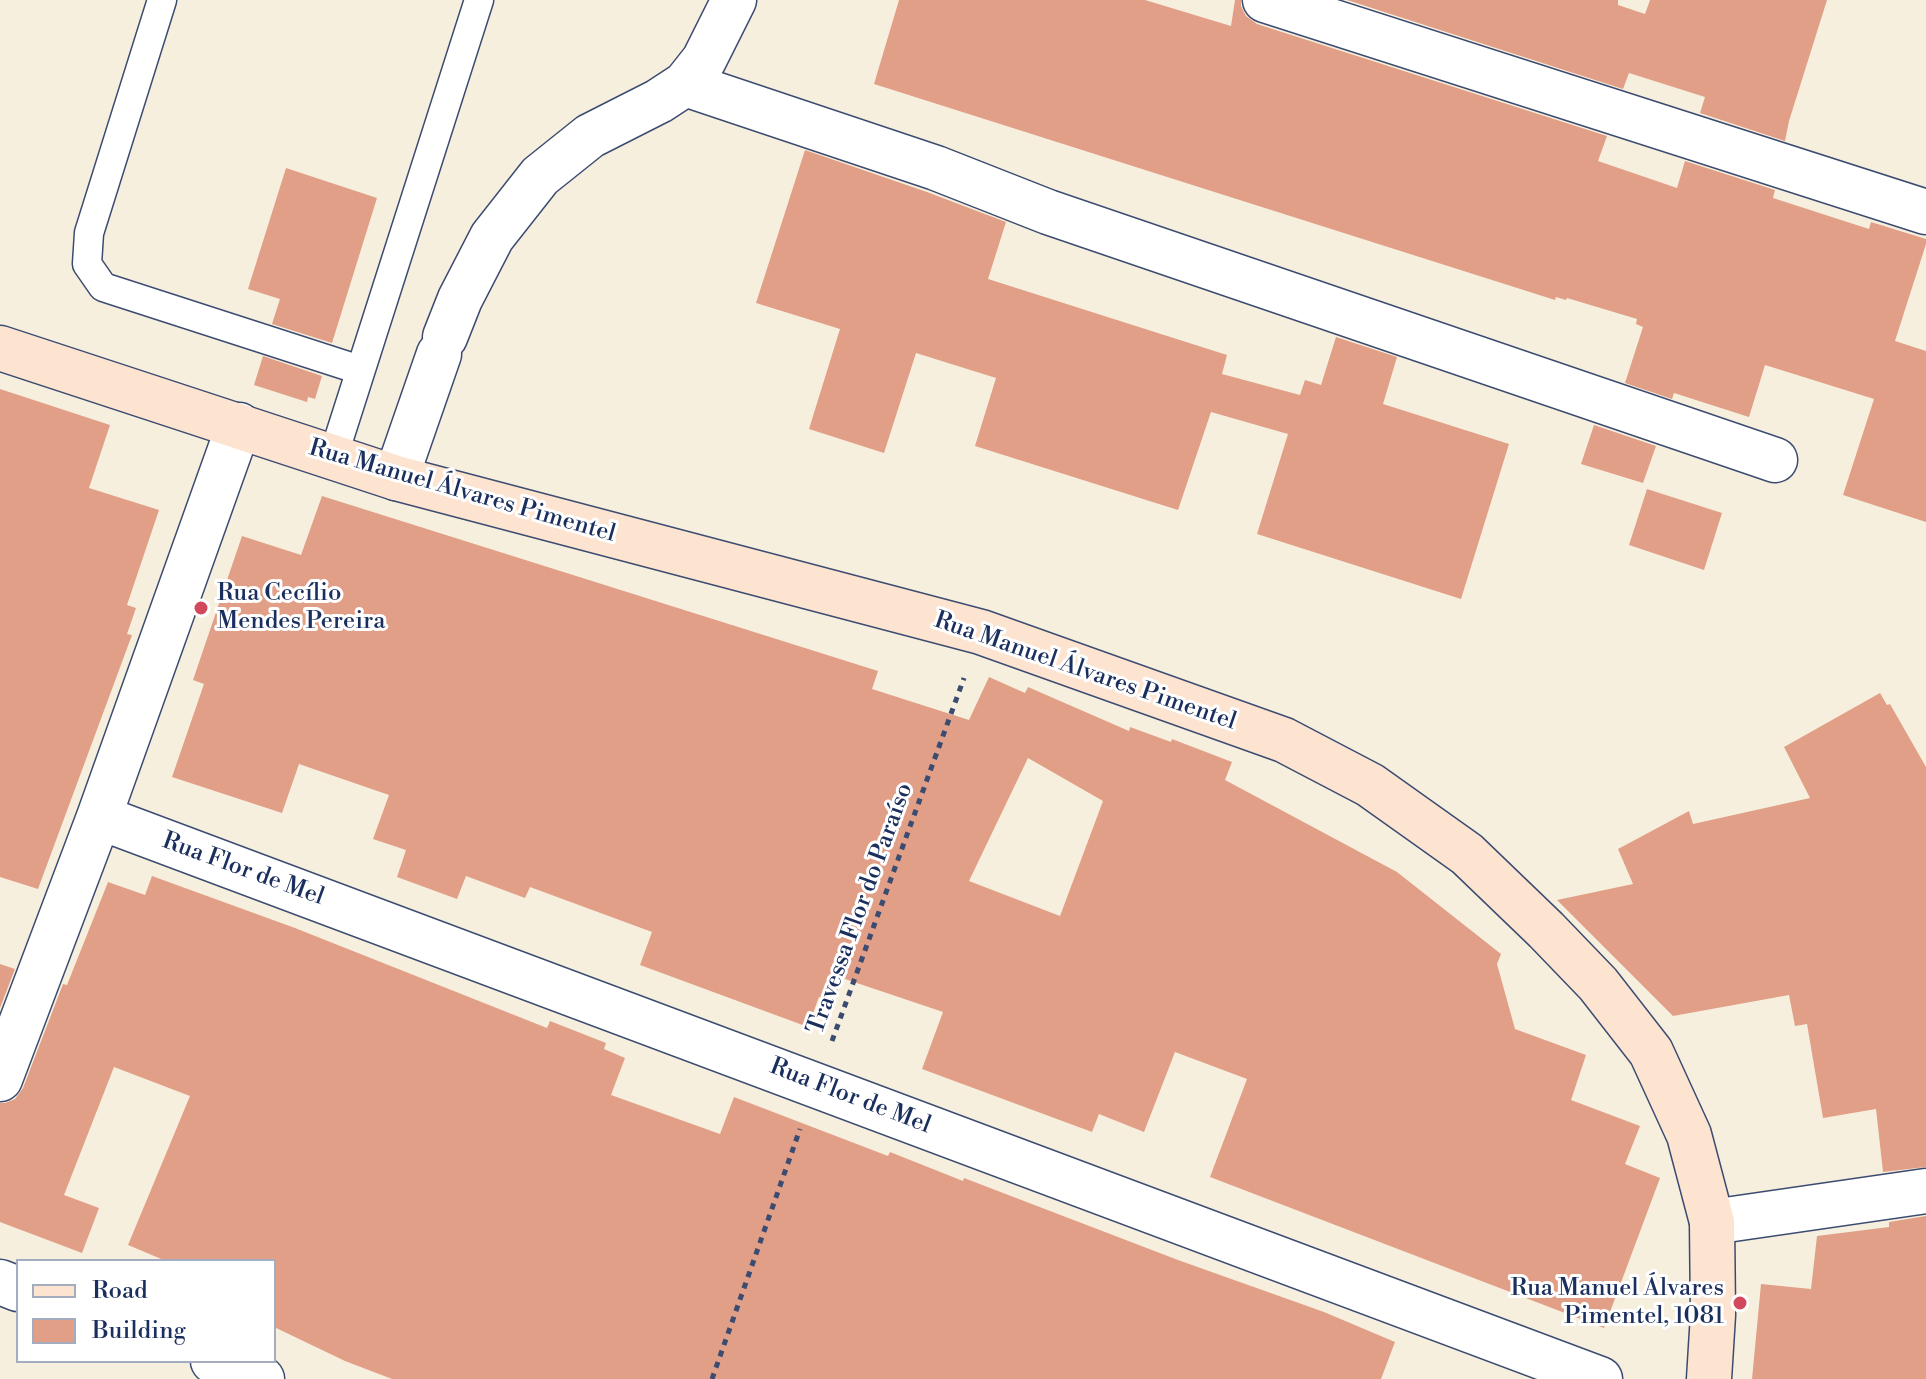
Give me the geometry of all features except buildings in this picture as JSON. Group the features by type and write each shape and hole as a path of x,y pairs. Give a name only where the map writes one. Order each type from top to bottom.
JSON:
{"street":[{"path":"396,478 460,299 492,237 540,176 590,136 659,101 685,84 704,60 734,0"},
{"path":"1265,0 1925,209"},
{"path":"685,84 936,168 1048,212 1775,460"},
{"name":"Rua Manuel Álvares Pimentel","path":"0,348 396,478 981,632 1284,740 1370,785 1467,854 1598,984 1651,1052 1689,1135 1712,1222 1713,1315 1709,1379"},
{"path":"0,1079 99,817 239,425"},
{"name":"Rua Flor de Mel","path":"99,817 1600,1379"},
{"path":"1712,1222 1926,1191"},
{"path":"218,1363 262,1379"}],"lane":[{"path":"162,0 89,233 87,264 103,287 360,370"},
{"path":"333,457 479,0"}],"path":[{"name":"Travessa Flor do Paraíso","path":"712,1379 981,632"}],"place":[{"name":"Rua Cecílio Mendes Pereira","path":"201,608"},
{"name":"Rua Manuel Álvares Pimentel, 1081","path":"1740,1303"}]}
